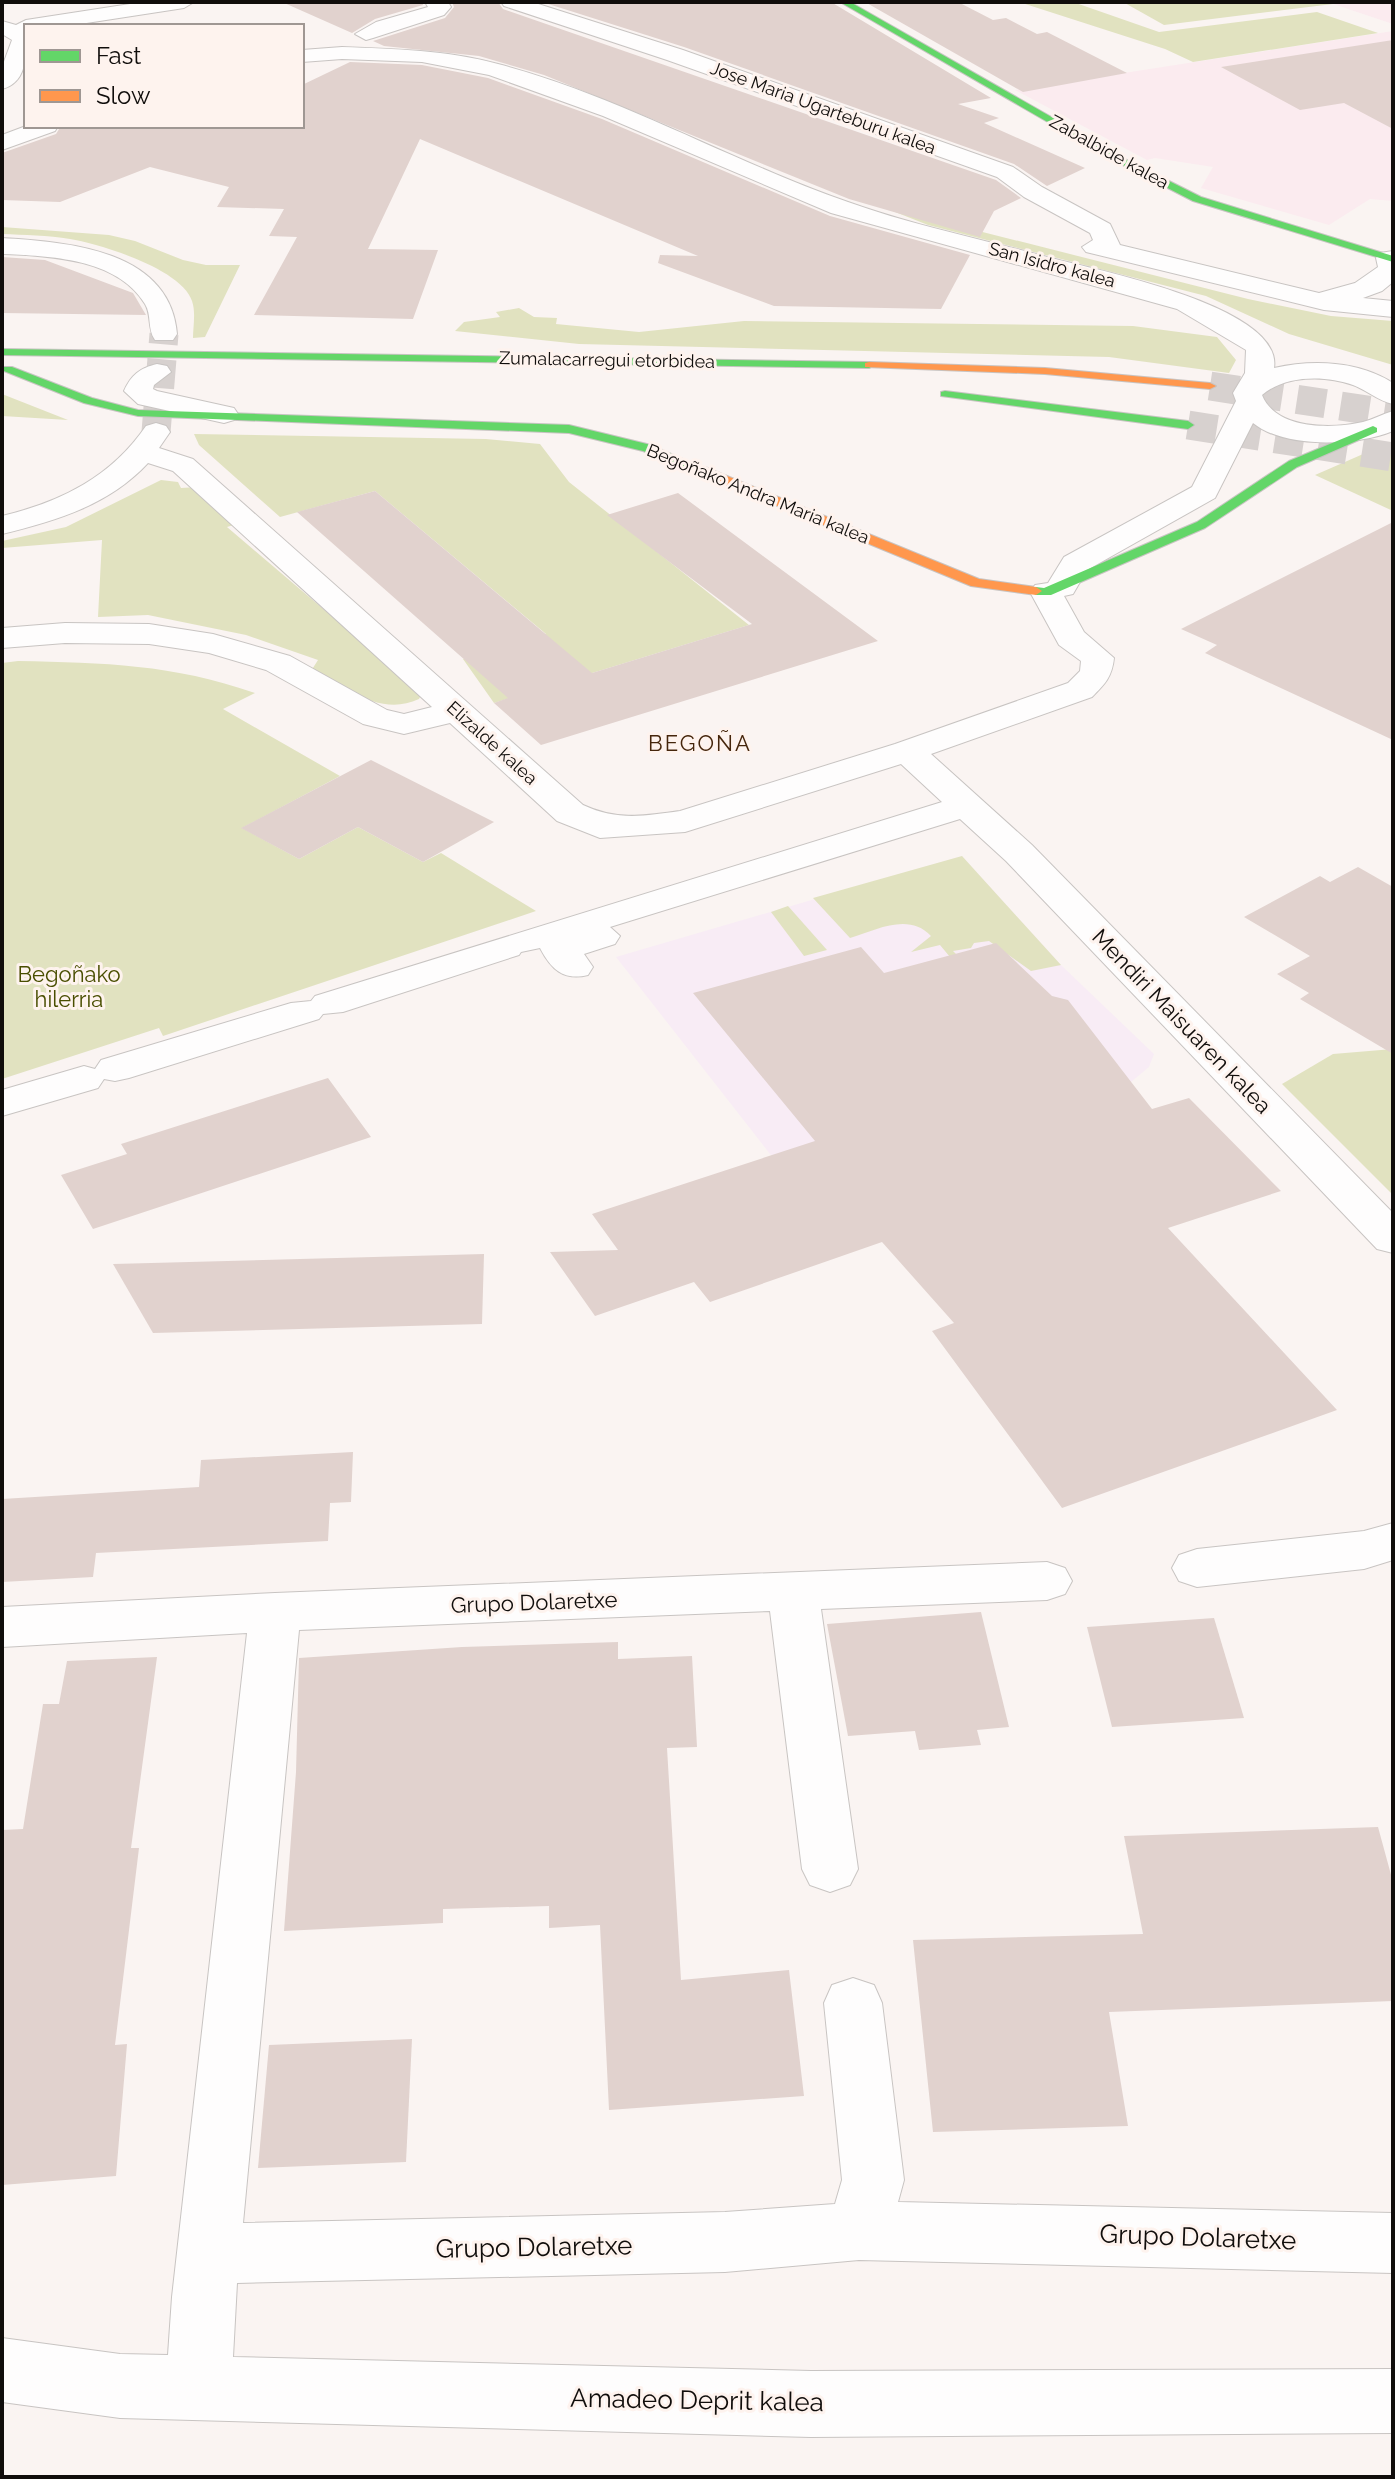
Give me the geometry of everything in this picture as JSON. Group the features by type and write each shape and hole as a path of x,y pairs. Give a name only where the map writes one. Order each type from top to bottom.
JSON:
{"street":[{"path":"37,24 184,2"},
{"path":"304,48 366,34 437,11 441,7 435,2"},
{"name":"Jose Maria Ugarteburu kalea","path":"511,2 675,55 1005,172 1033,192 1101,229 1110,251"},
{"name":"Zabalbide kalea","path":"844,2 1159,181 1197,199 1391,259"},
{"path":"2,82 10,75 23,39 17,27"},
{"name":"San Isidro kalea","path":"366,34 422,56"},
{"name":"San Isidro kalea","path":"304,56 342,53 422,56 494,69 635,121 840,208 1147,292 1209,312 1253,339 1260,349 1262,365 1251,394"},
{"name":"San Isidro kalea","path":"635,121 838,181 813,182 799,190"},
{"path":"2,143 42,128"},
{"name":"San Isidro kalea","path":"1066,239 1304,297 1354,307 1393,309"},
{"path":"2,246 89,256 138,279 160,306 164,334"},
{"name":"San Isidro kalea","path":"1304,297 1341,296 1368,288 1386,277 1391,259"},
{"name":"Zumalacarregui etorbidea","path":"4,364 157,372 641,377 806,383"},
{"name":"Zumalacarregui etorbidea","path":"4,364 889,365 1045,371 1210,386"},
{"name":"Begoñako Andra Maria kalea","path":"4,364 66,394 142,416 224,414 569,429 647,448 976,583 1054,590"},
{"name":"Begoñako Andra Maria kalea","path":"157,372 142,381 138,391 148,398 224,414"},
{"path":"1054,590 1075,564 1204,492 1251,394 1288,373 1334,373 1376,384 1393,396"},
{"path":"925,392 1065,407 1188,425"},
{"path":"1251,394 1257,414 1298,430 1350,434 1383,425"},
{"path":"1054,590 1201,525 1293,464 1383,425"},
{"name":"Elizalde kalea","path":"2,525 28,520 94,492 126,471 150,442 183,465 570,813 600,827 685,821 907,751"},
{"path":"2,1103 963,806 907,751 1080,690 1096,674 1098,658 1071,638 1054,590"},
{"path":"2,638 65,633 149,634 213,644 278,663 375,717 404,724 456,711"},
{"name":"Mendiri Maisuaren kalea","path":"963,806 1030,864 1393,1239"},
{"path":"719,810 772,865"},
{"path":"574,967 559,949 719,901 766,879 772,865"},
{"path":"1197,1568 1364,1550 1393,1541"},
{"name":"Grupo Dolaretxe","path":"2,1627 275,1612 1047,1581"},
{"path":"793,1592 830,1869"},
{"path":"199,2388 209,2254 275,1612"},
{"path":"853,2003 873,2180 859,2231"},
{"name":"Grupo Dolaretxe","path":"209,2254 725,2242 859,2231 1393,2243"},
{"name":"Amadeo Deprit kalea","path":"2,2370 120,2386 811,2404 1393,2401"}],"shaded area":[{"path":"1328,2 1393,2 1393,24 1351,10"},
{"path":"1393,31 1393,201 1370,199 1329,225 1201,188 1213,167 1155,158 1147,160 1015,90"},
{"path":"962,856 1061,965 1154,1054 1149,1067 1131,1082 774,1159 616,957"}],"green space":[{"path":"1019,2 1073,2 1159,32 1317,12 1378,33 1193,62 1165,49"},
{"path":"1123,2 1328,2 1333,4 1164,25"},
{"path":"880,206 1248,299 1331,316 1393,321 1393,365 1289,334 1206,296 928,225"},
{"path":"2,227 109,235 135,241 183,260 206,265 240,265 205,337 193,338 192,301 185,289 157,269 100,246 62,238 2,234"},
{"path":"519,308 534,317 557,318 556,324 639,332 744,321 1133,326 1217,337 1236,360 1229,373 1109,357 579,344 455,331 464,322 500,317 496,312"},
{"path":"2,394 68,420 2,416"},
{"path":"194,434 486,439 540,444 569,482 749,625 494,703 463,659 546,634 375,491 280,517 199,445"},
{"path":"1393,441 1393,511 1315,475"},
{"path":"161,480 178,482 181,488 198,487 237,524 227,527 422,693 419,699 405,704 377,703 311,671 318,660 246,635 148,615 98,617 102,540 2,548 2,541 66,527"},
{"name":"Begoñako hilerria","path":"18,661 138,667 195,676 255,693 223,709 340,776 242,828 299,859 358,827 423,862 441,853 536,911 163,1036 159,1028 2,1079 2,663"},
{"path":"962,856 1061,965 1031,971 989,941 953,951 957,955 950,957 940,945 911,952 931,936 913,925 892,925 850,938 813,898"},
{"path":"788,906 827,950 804,956 771,912"},
{"path":"1393,1049 1393,1195 1282,1084 1333,1054"}],"building":[{"path":"282,2 422,2 423,5 375,19 352,33"},
{"path":"452,2 498,2 503,9 996,180 1021,198 994,211 980,237 849,199 544,75 479,56 384,46 373,41 445,18 454,7"},
{"path":"542,2 831,2 991,98 958,104 999,118 984,123 1085,168 1047,186 1014,164 684,47"},
{"path":"865,2 958,2 993,20 1006,18 1037,34 1047,32 1127,73 1023,92"},
{"path":"1393,40 1393,129 1344,103 1300,110 1221,67"},
{"path":"350,62 422,65 488,78 602,119 830,216 970,255 941,309 774,306 658,263 660,255 698,256 420,139 368,249 438,250 413,319 254,315 297,237 269,236 284,209 217,207 229,187 150,167 60,202 2,200 2,153 56,134 60,128 304,128 304,84"},
{"path":"2,257 45,260 133,293 146,315 2,313"},
{"path":"375,491 592,673 752,624 607,515 678,493 878,641 541,745 494,703 508,698 297,512"},
{"path":"1393,522 1393,740 1205,653 1217,645 1181,629"},
{"path":"371,760 494,822 423,862 358,827 299,859 241,828"},
{"path":"1358,867 1393,887 1393,1054 1300,999 1309,993 1277,974 1310,956 1244,917 1320,876 1330,882"},
{"path":"996,943 1052,996 1068,1000 1152,1109 1189,1098 1281,1191 1168,1228 1337,1410 1062,1508 932,1331 954,1323 882,1242 710,1302 694,1282 595,1316 550,1252 618,1250 592,1214 815,1141 693,993 861,947 884,973"},
{"path":"328,1078 371,1137 93,1229 61,1175 127,1154 121,1144"},
{"path":"484,1254 482,1324 153,1333 113,1264"},
{"path":"353,1452 351,1502 330,1503 328,1541 96,1553 93,1577 2,1582 2,1499 199,1487 201,1460"},
{"path":"981,1612 1009,1727 977,1730 981,1745 919,1750 915,1731 848,1736 827,1624"},
{"path":"1214,1618 1244,1718 1112,1727 1087,1627"},
{"path":"618,1642 618,1659 692,1656 697,1747 667,1748 681,1980 789,1970 804,2096 609,2110 600,1925 549,1928 549,1906 443,1909 443,1923 284,1931 296,1772 299,1658 462,1647"},
{"path":"157,1657 131,1848 139,1848 115,2045 127,2044 116,2176 2,2185 2,1830 23,1829 43,1704 59,1704 67,1661"},
{"path":"1378,1827 1393,1882 1393,2001 1109,2012 1128,2126 933,2132 913,1940 1143,1934 1124,1836"},
{"path":"412,2039 406,2162 258,2168 269,2045"}],"tunnel":[{"path":"156,432 164,334"},
{"path":"1210,386 1393,414"},
{"path":"1188,425 1393,457"}],"traffic: fast":[{"path":"844,2 1120,160 1197,199 1393,259"},
{"path":"2,352 869,365"},
{"path":"8,369 88,401 138,413 569,429 647,448 701,470"},
{"path":"945,394 1188,425"},
{"path":"1036,591 1046,592 1201,525 1293,464 1373,430"}],"traffic: slow":[{"path":"869,365 1045,371 1210,386"},
{"path":"701,470 976,583 1036,591"}],"district":[{"name":"BEGOÑA","path":"700,743"}]}
